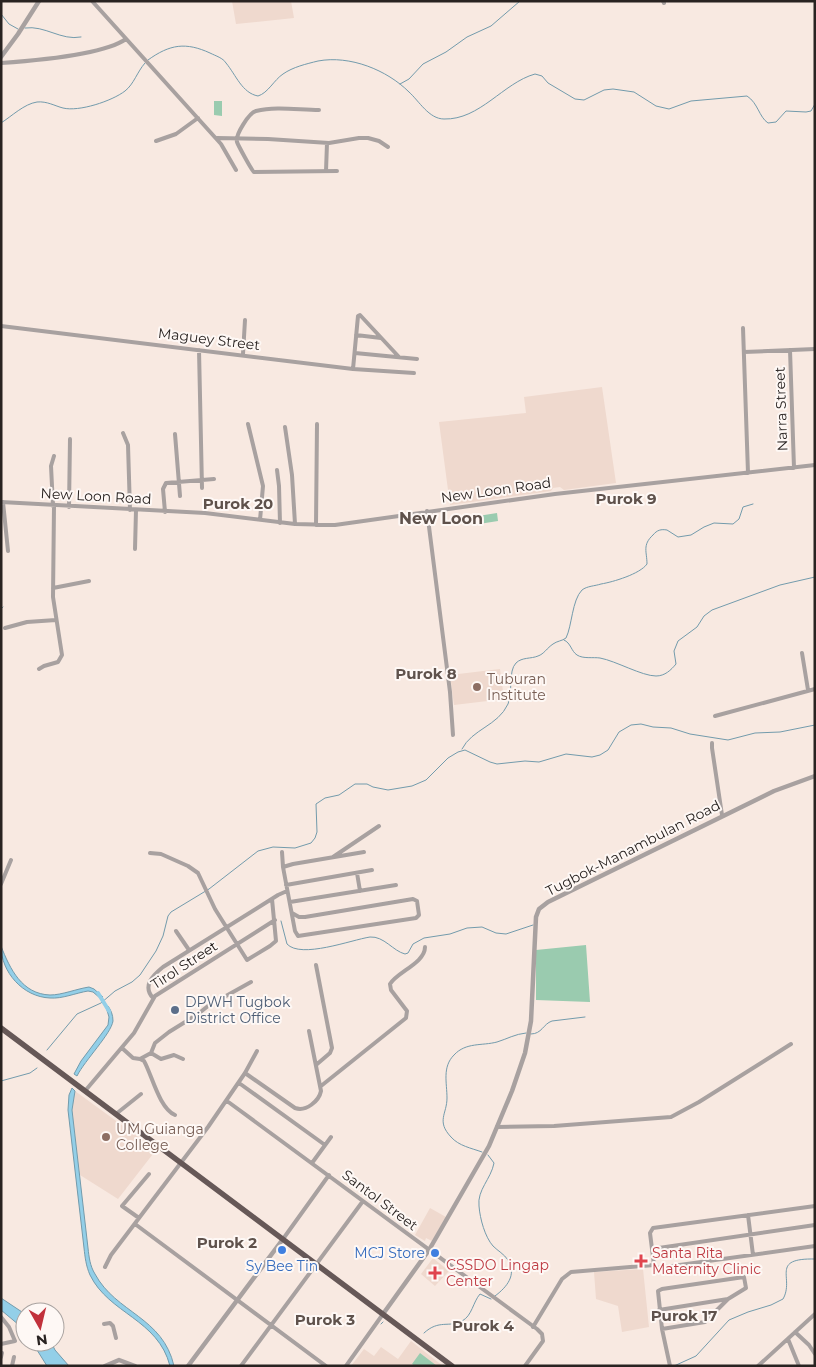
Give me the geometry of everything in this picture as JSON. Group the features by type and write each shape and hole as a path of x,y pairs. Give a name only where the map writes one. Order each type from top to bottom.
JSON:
{"highway":[{"path":"1,1028 452,1366"}],"street":[{"path":"1,57 39,1"},
{"path":"92,1 216,138 227,152 236,170"},
{"path":"1,63 97,51 114,46 126,39"},
{"path":"319,110 254,111 236,138 239,148 254,172 338,171"},
{"path":"156,141 176,134 198,118"},
{"path":"216,138 327,143 368,138 379,141 388,147"},
{"path":"326,171 327,143"},
{"path":"353,369 358,316 360,315 399,357"},
{"path":"243,354 245,320"},
{"name":"Maguey Street","path":"1,326 243,354 353,369 414,373"},
{"path":"743,328 748,473"},
{"path":"356,335 382,338"},
{"path":"744,352 815,349"},
{"path":"199,350 202,488"},
{"name":"Narra Street","path":"790,350 794,468"},
{"path":"355,353 417,359"},
{"path":"248,424 263,486 260,520"},
{"path":"316,525 317,424"},
{"path":"285,427 291,465 295,524"},
{"path":"123,433 128,445 130,510"},
{"path":"175,434 180,496"},
{"path":"69,506 70,439"},
{"path":"39,669 58,662 61,659 62,651 56,620 53,588 51,471 54,456"},
{"name":"New Loon Road","path":"2,502 219,514 295,524 342,524 555,494 815,465"},
{"path":"277,470 280,494 280,523"},
{"path":"165,512 164,484 168,482 214,479"},
{"path":"2,502 8,551"},
{"path":"135,549 136,510"},
{"path":"427,511 450,692 453,735"},
{"path":"53,588 90,581"},
{"path":"5,628 27,622 56,620"},
{"path":"802,652 808,690"},
{"path":"715,716 815,689"},
{"path":"712,742 722,815"},
{"name":"Tugbok-Manambulan Road","path":"383,1314 429,1250 489,1146 498,1126 521,1065 528,1038 532,1003 536,917 539,909 548,902 722,815 774,791 815,776"},
{"path":"332,857 379,826"},
{"path":"282,852 282,867 296,934 301,936 416,918 419,915 417,901 413,899 305,917 299,917 292,913"},
{"path":"282,867 364,852"},
{"path":"150,853 161,854 194,869 198,873 204,889 244,958 250,960 275,943 272,898"},
{"path":"1,884 11,860"},
{"path":"286,885 372,870"},
{"path":"357,872 360,891"},
{"path":"290,902 396,885"},
{"path":"153,998 147,988 153,976 163,966 272,898 287,891"},
{"name":"Tirol Street","path":"85,1091 134,1033 153,998 274,920"},
{"path":"176,931 189,950"},
{"path":"321,1086 406,1018 408,1012 391,990 390,982 423,955 425,947"},
{"path":"316,965 332,1048 330,1053 316,1065"},
{"path":"140,1059 150,1053 155,1042 168,1032 208,1006 251,982"},
{"path":"246,1073 299,1110 305,1108 318,1098 321,1091 309,1031"},
{"path":"498,1126 563,1125 670,1117 699,1102 791,1044"},
{"path":"122,1048 133,1058 145,1062 154,1086 168,1110 175,1115"},
{"path":"105,1267 111,1255 239,1083 257,1051"},
{"path":"150,1053 161,1059 174,1054 183,1059"},
{"path":"239,1083 325,1145"},
{"path":"116,1114 141,1094"},
{"name":"Santol Street","path":"226,1101 533,1327 543,1337 543,1341 526,1364"},
{"path":"312,1163 331,1137"},
{"path":"139,1218 122,1206 149,1174"},
{"path":"197,1366 190,1364 329,1175"},
{"path":"241,1366 363,1201"},
{"path":"654,1266 650,1233 653,1228 815,1206"},
{"path":"748,1215 753,1255"},
{"path":"135,1224 326,1366"},
{"path":"652,1249 815,1225"},
{"path":"533,1327 562,1279 568,1273 654,1266 658,1268 815,1246"},
{"path":"662,1329 705,1322 728,1299 746,1288 744,1277 662,1289 657,1293 662,1329 670,1366"},
{"path":"660,1310 728,1299"},
{"path":"346,1366 383,1314"},
{"path":"758,1366 815,1314"},
{"path":"1,1317 6,1322 15,1341 1,1344"},
{"path":"104,1324 110,1323 113,1326 116,1338"},
{"path":"796,1332 809,1344 815,1354"},
{"path":"788,1339 799,1366"},
{"path":"12,1366 14,1357"},
{"path":"105,1366 120,1360 135,1366"},
{"path":"526,1364 533,1366"}],"shaded area":[{"path":"232,1 291,1 294,18 236,24"},
{"path":"602,387 616,483 564,490 560,487 553,488 551,491 450,505 439,422 526,413 524,397"},
{"name":"Tuburan Institute","path":"500,669 504,699 454,705 450,675"},
{"name":"UM Guianga College","path":"75,1091 156,1150 118,1199 80,1175 72,1110"},
{"path":"430,1208 446,1217 432,1241 426,1238 425,1241 415,1235"},
{"name":"CSSDO Lingap Center","path":"433,1258 449,1271 435,1286 421,1274"},
{"path":"643,1269 649,1327 622,1332 618,1306 596,1299 594,1272"},
{"path":"411,1341 443,1366 351,1366 364,1349 374,1356 381,1347 398,1359"}],"green space":[{"path":"214,101 222,101 222,116 214,115"},
{"path":"497,513 498,521 479,524 478,516"},
{"path":"586,945 590,1002 536,1000 536,950"},
{"path":"420,1353 437,1366 415,1366 412,1364"}],"water":[{"path":"1,946 18,979 40,994 59,994 89,987 103,997 100,998 93,992 88,991 55,998 40,997 31,993 9,974 2,956"},
{"path":"108,1006 113,1017 111,1026 77,1076 74,1074 81,1061 108,1025 109,1017 106,1007"},
{"path":"72,1088 75,1091 72,1110 88,1251 92,1268 104,1287 115,1298 160,1336 174,1366 170,1366 164,1350 155,1337 109,1299 98,1288 90,1275 85,1255 68,1110 69,1095"},
{"path":"1,1298 15,1307 15,1322 1,1310"},
{"path":"38,1352 57,1352 69,1366 47,1366"}],"waterway":[{"path":"400,84 409,79 423,64 446,52 467,37 491,26 520,1"},
{"path":"1,14 9,24 18,29"},
{"path":"25,28 39,29 67,37 81,37"},
{"path":"148,60 178,46 201,49 223,60 243,87 258,96 291,69 318,61 343,60 355,62 390,77 409,92 429,113 444,119 457,118 469,114 512,85 535,74 542,76 548,83 575,99 584,100 604,90 613,89 634,92 656,106 669,109 691,101 747,96 754,102 762,117 768,123 776,122 786,111 811,111 815,104"},
{"path":"1,123 32,103 48,103 70,109 95,105 112,98 128,88 145,63"},
{"path":"462,749 466,742 492,723 504,711 508,704 512,671 516,663 540,655 553,644 566,638 574,606 582,590 626,577 644,568 647,564 647,542 658,531 667,530 678,537 691,535 714,523 733,524 739,519 743,507 753,504"},
{"path":"564,640 579,656 600,658 644,674 659,676 668,672 676,664 674,651 678,641 697,627 704,616 712,610 780,585 815,577"},
{"path":"47,1050 77,1014 101,1003 115,991 132,982 140,975 156,951 171,912 209,889 258,851 273,847 295,848 311,843 317,832 316,804 325,798 339,795 355,784 367,784 388,790 412,786 426,780 448,758 465,750 497,764 525,761 539,762 566,754 592,757 608,750 619,732 631,725 641,724 671,728 690,734 728,740 755,733 780,732 815,725"},
{"path":"281,921 287,944 294,948 303,950 314,949 375,937 405,954 408,953 413,944 424,938 450,934 467,928 482,927 496,933 506,934 533,925"},
{"path":"98,993 109,1011"},
{"path":"531,1034 540,1031 546,1024 552,1021 585,1017"},
{"path":"482,1152 458,1143 451,1137 444,1126 443,1118 447,1104 446,1075 448,1065 454,1055 464,1048 497,1042 526,1033"},
{"path":"1,1081 30,1073 37,1068"},
{"path":"488,1155 494,1163 480,1195 480,1216 483,1228 493,1246 505,1256 511,1265 511,1276 507,1285 495,1296"},
{"path":"674,1366 696,1356 729,1320 783,1299 786,1291 786,1271 788,1266 792,1262 815,1259"},
{"path":"424,1333 434,1326 453,1324 465,1319 480,1294 491,1299"}],"place":[{"name":"Tuburan Institute","path":"477,687"},
{"name":"DPWH Tugbok District Office","path":"175,1010"},
{"name":"UM Guianga College","path":"106,1137"},
{"name":"Sy Bee Tin","path":"282,1250"},
{"name":"MCJ Store","path":"435,1253"},
{"name":"Santa Rita Maternity Clinic","path":"641,1261"},
{"name":"CSSDO Lingap Center","path":"435,1273"}],"district":[{"name":"Purok 9","path":"626,499"},
{"name":"Purok 20","path":"238,504"},
{"name":"New Loon","path":"441,518"},
{"name":"Purok 8","path":"426,674"},
{"name":"Purok 2","path":"227,1243"},
{"name":"Purok 17","path":"684,1316"},
{"name":"Purok 3","path":"325,1320"},
{"name":"Purok 4","path":"483,1326"}]}
